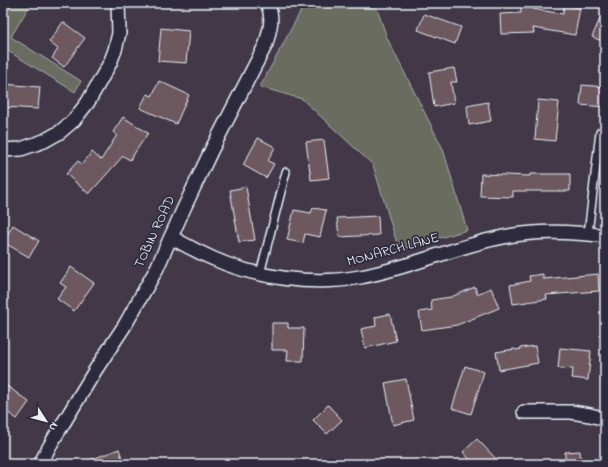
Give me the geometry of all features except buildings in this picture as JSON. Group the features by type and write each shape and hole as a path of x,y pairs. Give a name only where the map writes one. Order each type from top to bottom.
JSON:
{"street":[{"path":"3,150 27,148 44,141 60,132 74,120 88,102 110,63 115,50 119,33 118,3"},
{"name":"TOBIN ROAD","path":"40,464 96,369 125,325 156,270 211,151 266,44 271,26 267,3"},
{"name":"MONARCH LANE","path":"171,237 215,259 260,274 303,280 336,280 392,270 495,238 528,233 555,232 605,236"},
{"path":"524,412 570,412 605,419"}],"lane":[{"path":"588,234 600,132"},
{"path":"260,274 286,172"}],"green space":[{"path":"3,3 31,3 11,37 81,81 75,92 3,48"},
{"path":"305,3 375,3 387,38 443,149 467,230 399,250 373,165 302,99 260,87"}]}
